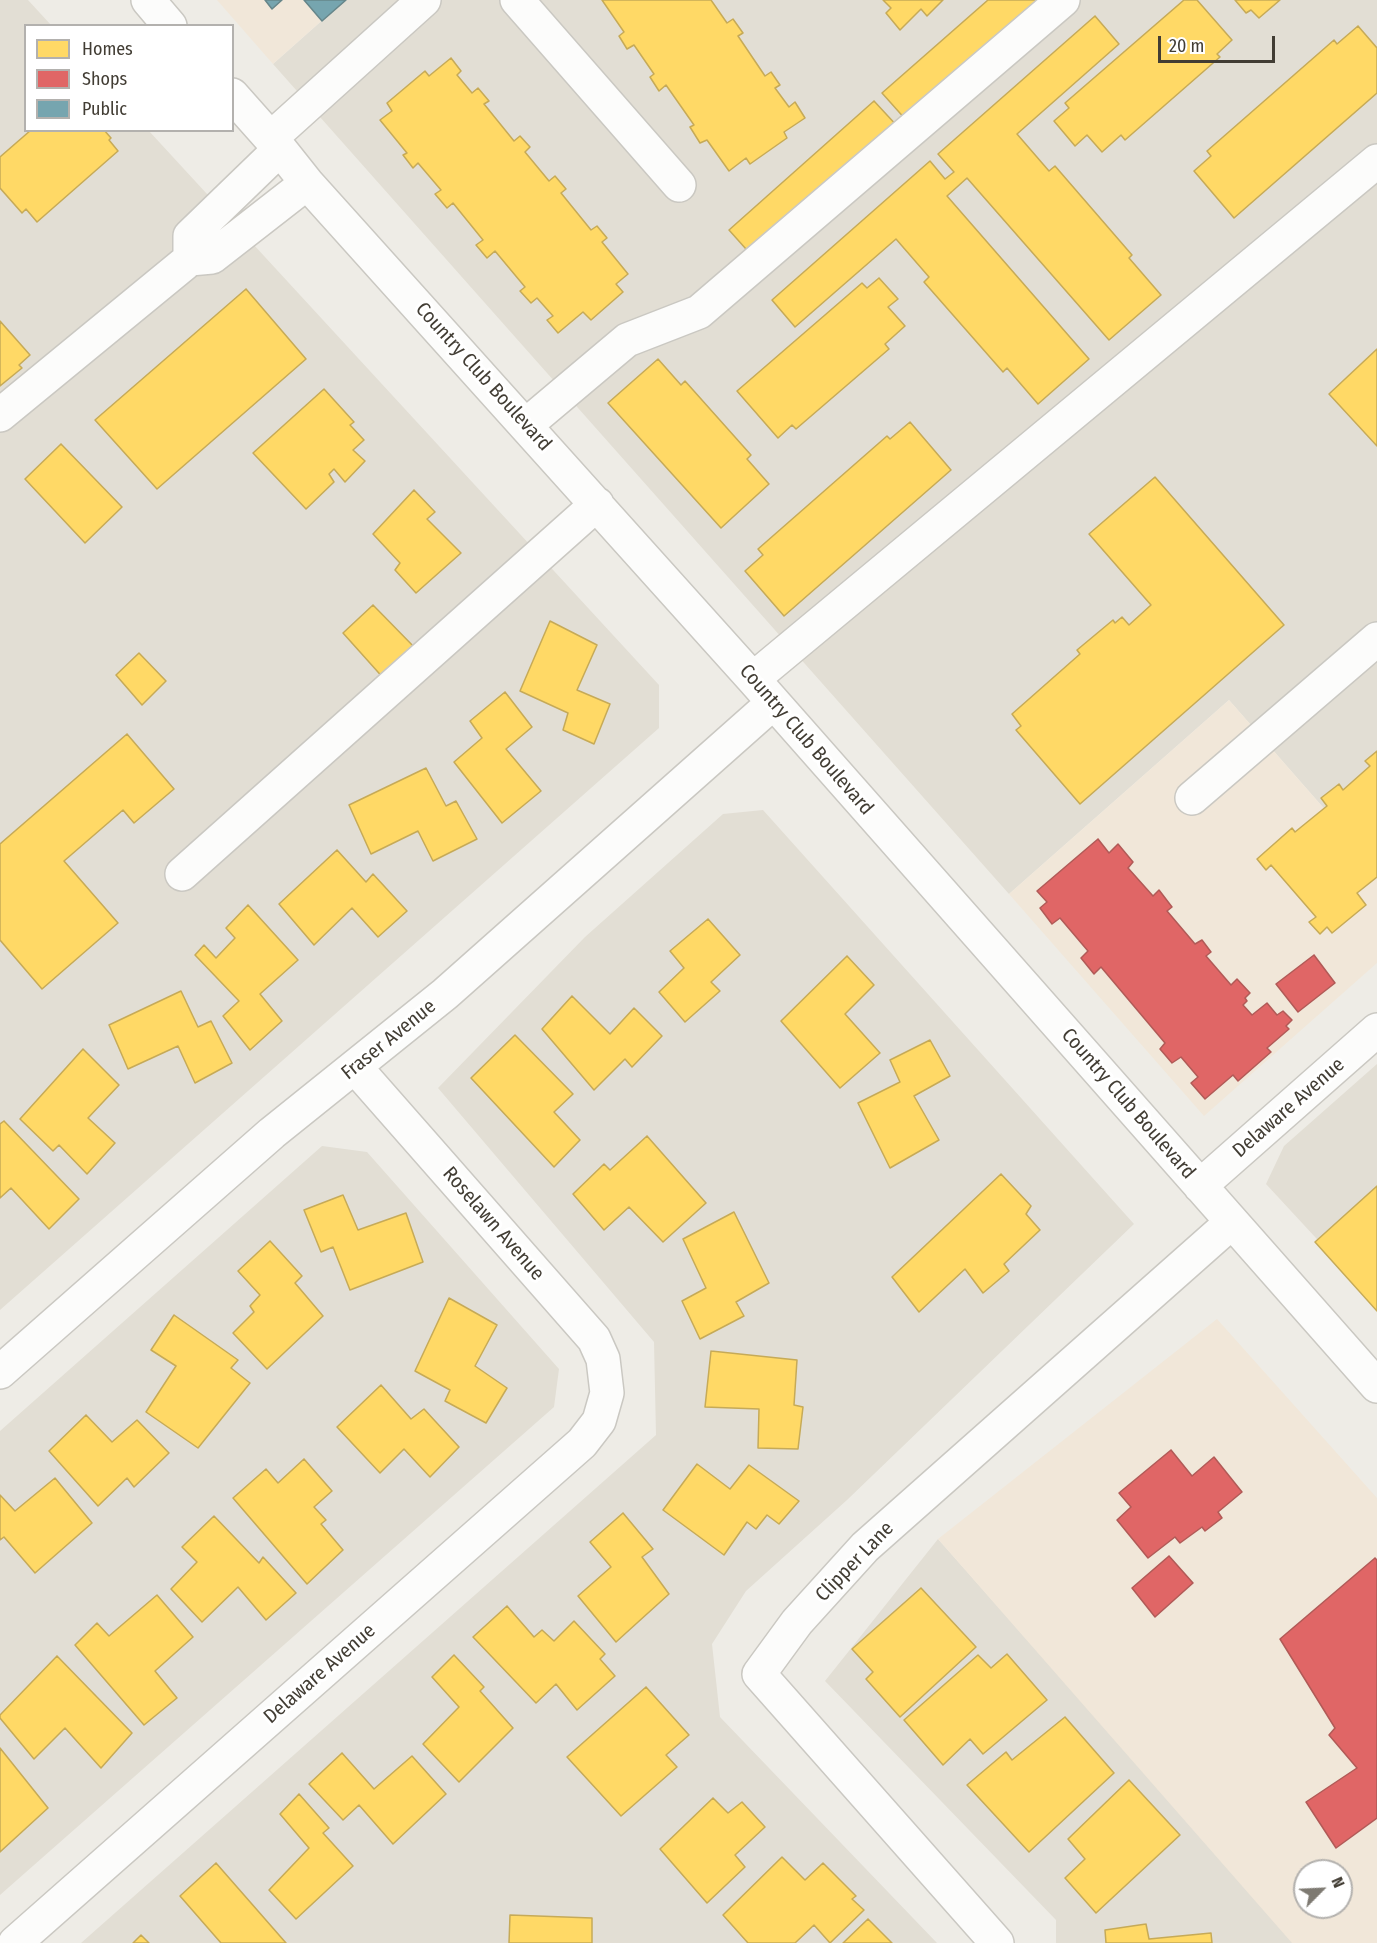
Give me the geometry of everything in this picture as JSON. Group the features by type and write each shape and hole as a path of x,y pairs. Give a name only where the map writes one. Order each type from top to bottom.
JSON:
{"street":[{"path":"148,0 168,24"},
{"path":"190,259 190,236 276,143 424,0"},
{"path":"517,0 679,185"},
{"path":"526,425 627,340 699,312 1063,0"},
{"name":"Country Club Boulevard","path":"234,97 1377,1386"},
{"name":"Fraser Avenue","path":"0,1372 272,1133 445,994 763,691 1377,162"},
{"path":"0,415 190,259 212,257 308,183"},
{"path":"182,874 597,504"},
{"path":"1192,798 1377,639"},
{"name":"Delaware Avenue","path":"1200,1186 1377,1030"},
{"name":"Roselawn Avenue","path":"355,1067 594,1339 603,1359 607,1393"},
{"name":"Clipper Lane","path":"997,1943 759,1674 797,1622 865,1547 1232,1222"},
{"name":"Delaware Avenue","path":"15,1943 582,1443 599,1421 607,1393"}],"shaded area":[{"path":"0,0 28,0 50,24 24,24 24,132 150,132 659,685 659,728 0,1310"},
{"path":"217,0 345,0 273,64"},
{"path":"345,0 1377,0 1377,869 1229,700 1009,894 273,64"},
{"path":"1229,700 1377,869 1377,963 1204,1116 1009,894"},
{"path":"763,810 1134,1224 847,1500 746,1591 712,1644 720,1717 937,1943 81,1943 656,1435 654,1342 438,1088 585,937 723,814"},
{"path":"1377,1064 1377,1304 1266,1184 1284,1146"},
{"path":"322,1146 367,1152 559,1369 554,1407 0,1895 0,1431"},
{"path":"1217,1319 1377,1498 1377,1943 1292,1943 938,1539"},
{"path":"938,1539 1298,1943 1056,1943 1056,1920 825,1681"}],"building: Homes":[{"path":"602,0 711,0 727,23 733,19 743,33 738,36 765,76 771,72 780,85 775,88 789,107 795,102 805,118 784,132 787,138 750,164 746,158 729,171 707,140 700,143 690,127 694,125 666,85 659,91 650,77 654,74 634,45 627,49 619,36 624,32"},
{"path":"883,0 943,0 927,16 921,9 900,30 886,13 891,8"},
{"path":"988,0 1046,0 907,121 882,93"},
{"path":"1184,0 1197,0 1232,40 1217,54 1220,57 1125,140 1121,135 1102,152 1087,135 1075,146 1054,121 1069,108 1065,103"},
{"path":"1235,0 1280,0 1259,18 1251,10 1246,13"},
{"path":"1095,16 1119,44 1017,134 1049,171 1055,166 1132,255 1129,258 1161,295 1109,340 967,178 947,196 1089,359 1038,404 1007,368 1003,372 924,282 929,277 896,239 795,327 772,300 930,161 945,179 954,172 938,154"},
{"path":"1358,26 1377,48 1377,93 1234,218 1194,171 1211,156 1207,151 1334,40 1337,44"},
{"path":"451,58 461,71 457,75 472,93 478,88 489,101 484,104 514,141 520,136 530,147 525,152 549,181 555,176 566,189 561,193 591,230 597,226 607,238 602,242 628,274 616,284 623,292 591,320 583,312 558,333 547,320 553,316 537,298 531,303 520,291 525,287 495,251 487,258 476,245 483,240 453,203 447,208 435,194 441,190 418,163 413,168 403,155 407,153 380,120 392,111 387,103 425,71 429,76"},
{"path":"874,101 899,128 754,258 729,230"},
{"path":"29,132 106,132 118,151 37,222 26,209 22,213 0,188 0,157"},
{"path":"879,278 898,299 888,307 905,326 885,344 889,349 796,429 792,425 778,438 737,391 862,283 867,288"},
{"path":"246,289 306,359 157,489 95,420"},
{"path":"0,321 30,355 19,365 22,368 0,386"},
{"path":"1377,349 1377,446 1329,394"},
{"path":"658,359 681,385 685,381 751,455 747,459 769,484 721,528 608,403"},
{"path":"324,389 354,422 350,425 364,440 353,450 365,461 345,482 334,469 329,474 334,482 306,509 253,453"},
{"path":"910,422 951,470 784,616 745,571 763,555 758,549 887,436 890,439"},
{"path":"61,444 122,507 85,543 25,479"},
{"path":"1155,477 1284,625 1080,804 1016,730 1021,726 1012,714 1080,654 1077,650 1113,620 1115,623 1122,617 1129,625 1151,605 1089,534"},
{"path":"414,490 435,512 427,519 461,553 416,593 395,570 400,563 373,534"},
{"path":"373,605 417,650 386,681 343,633"},
{"path":"550,621 597,645 577,690 610,704 594,744 563,730 568,713 520,691"},
{"path":"139,653 166,681 142,705 116,675"},
{"path":"505,692 532,727 506,749 541,791 502,823 454,762 482,738 470,721"},
{"path":"127,734 174,789 134,823 123,810 64,861 118,923 42,989 0,940 0,844"},
{"path":"1377,751 1377,877 1357,893 1366,905 1332,933 1327,927 1320,934 1309,922 1316,917 1271,865 1266,870 1257,859 1292,828 1295,832 1327,806 1321,798 1339,784 1343,790 1370,766 1365,761"},
{"path":"426,768 446,806 456,801 477,839 433,861 418,831 371,854 349,805"},
{"path":"337,850 366,882 373,874 407,911 378,937 352,908 314,945 279,904"},
{"path":"248,905 298,960 260,994 282,1021 250,1050 223,1016 239,1001 195,955 204,945 216,958 235,938 226,928"},
{"path":"708,919 740,955 711,982 720,991 685,1022 659,992 684,968 670,951"},
{"path":"847,956 874,985 845,1014 880,1053 840,1088 781,1021"},
{"path":"181,991 198,1027 211,1021 232,1063 195,1083 178,1046 128,1069 109,1025"},
{"path":"572,996 610,1034 634,1008 662,1036 632,1067 625,1059 594,1090 542,1029"},
{"path":"515,1035 573,1094 554,1112 580,1140 554,1167 471,1078"},
{"path":"930,1040 950,1076 914,1096 939,1140 890,1168 858,1103 900,1082 890,1060"},
{"path":"83,1049 119,1085 88,1118 115,1143 87,1174 59,1145 53,1151 20,1119"},
{"path":"4,1121 79,1199 49,1229 11,1188 0,1198 0,1124"},
{"path":"647,1136 706,1203 663,1242 629,1207 604,1230 573,1194 604,1164 610,1170"},
{"path":"1001,1174 1031,1206 1026,1214 1040,1230 1004,1264 1009,1271 983,1293 965,1269 919,1312 892,1277"},
{"path":"1377,1186 1377,1311 1315,1242"},
{"path":"343,1195 358,1230 406,1213 423,1262 350,1290 333,1247 321,1252 304,1210"},
{"path":"734,1212 769,1283 736,1302 744,1316 700,1339 682,1301 706,1288 683,1239"},
{"path":"270,1241 302,1276 295,1283 323,1316 267,1369 233,1333 254,1312 250,1306 260,1295 238,1271"},
{"path":"449,1298 497,1325 475,1366 507,1388 486,1423 445,1401 450,1390 415,1371"},
{"path":"174,1315 238,1360 231,1368 250,1383 198,1448 146,1412 176,1366 151,1350"},
{"path":"711,1351 797,1360 794,1405 803,1407 798,1449 758,1448 759,1409 705,1407"},
{"path":"381,1385 411,1419 424,1409 459,1447 430,1477 404,1449 380,1473 337,1427"},
{"path":"86,1415 112,1442 137,1420 169,1453 134,1487 127,1478 98,1506 49,1451"},
{"path":"304,1459 332,1491 314,1507 326,1520 321,1524 343,1550 307,1584 233,1498 266,1469 278,1483"},
{"path":"697,1464 730,1489 749,1465 799,1501 779,1524 767,1515 756,1529 747,1522 724,1555 663,1510"},
{"path":"55,1478 92,1523 35,1573 4,1537 0,1540 0,1495 15,1511"},
{"path":"623,1513 653,1549 642,1557 669,1594 616,1642 578,1596 611,1567 590,1542"},
{"path":"214,1516 259,1563 263,1557 296,1593 266,1620 238,1587 202,1622 171,1589 197,1562 182,1547"},
{"path":"921,1588 976,1647 900,1717 866,1679 873,1672 852,1649"},
{"path":"157,1595 193,1637 155,1671 177,1698 144,1725 75,1645 97,1623 109,1636"},
{"path":"507,1606 534,1637 542,1630 554,1641 574,1621 605,1654 600,1659 615,1676 577,1710 556,1684 536,1703 473,1637"},
{"path":"1007,1654 1047,1700 983,1754 970,1739 943,1765 904,1720 978,1655 991,1668"},
{"path":"454,1655 484,1687 480,1691 513,1728 459,1782 423,1744 459,1707 432,1677"},
{"path":"57,1656 132,1733 101,1768 65,1728 34,1759 0,1718 0,1715"},
{"path":"646,1687 689,1735 666,1755 677,1767 621,1816 567,1757"},
{"path":"1065,1717 1114,1773 1029,1852 967,1785 1006,1752 1012,1760"},
{"path":"0,1748 48,1808 0,1852"},
{"path":"342,1753 374,1789 412,1756 446,1794 393,1844 359,1805 343,1820 309,1784"},
{"path":"1129,1780 1180,1835 1096,1913 1065,1878 1085,1859 1068,1839"},
{"path":"299,1794 329,1828 323,1833 353,1866 296,1919 269,1890 309,1848 280,1814"},
{"path":"713,1798 728,1813 742,1802 765,1827 735,1855 745,1867 707,1903 660,1849"},
{"path":"782,1857 805,1880 823,1863 856,1896 852,1899 864,1910 830,1943 814,1925 795,1943 748,1943 723,1915"},
{"path":"216,1863 286,1943 221,1943 180,1896"},
{"path":"510,1915 592,1918 592,1943 509,1943"},
{"path":"868,1919 892,1943 843,1943"},
{"path":"1146,1924 1149,1939 1211,1933 1212,1943 1106,1943 1105,1930"},
{"path":"141,1935 149,1943 133,1943"}],"building: Shops":[{"path":"1098,839 1109,853 1118,844 1133,862 1128,868 1153,896 1159,890 1172,907 1167,911 1195,944 1202,940 1211,952 1206,956 1231,985 1237,979 1250,993 1243,1005 1252,1015 1267,1003 1277,1015 1283,1011 1292,1020 1286,1026 1289,1029 1267,1048 1271,1052 1238,1081 1233,1075 1205,1099 1191,1083 1198,1077 1181,1057 1172,1063 1160,1049 1165,1043 1101,967 1094,974 1081,958 1088,951 1060,918 1052,924 1040,908 1047,902 1037,891"},
{"path":"1314,955 1335,983 1298,1012 1276,984"},
{"path":"1171,1450 1192,1476 1214,1457 1242,1492 1218,1512 1222,1518 1205,1531 1202,1527 1180,1543 1175,1537 1148,1558 1117,1520 1131,1507 1119,1493"},
{"path":"1169,1556 1193,1583 1155,1617 1132,1588"},
{"path":"1375,1558 1377,1560 1377,1818 1336,1848 1306,1802 1357,1768 1329,1735 1335,1728 1280,1639"}],"building: Public":[{"path":"265,0 282,0 272,9"},
{"path":"304,0 346,0 322,21"}]}
